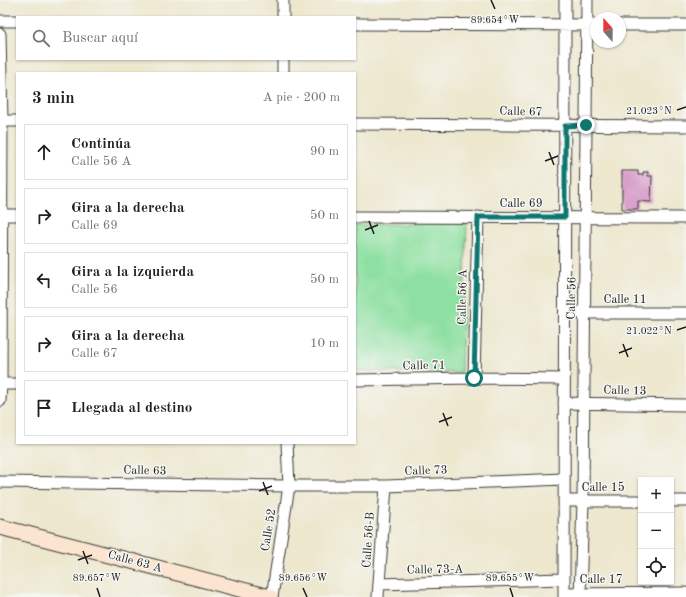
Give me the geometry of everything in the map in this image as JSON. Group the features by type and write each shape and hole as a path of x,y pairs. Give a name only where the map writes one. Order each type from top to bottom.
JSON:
{"street":[{"path":"283,0 283,16"},
{"name":"Calle 56","path":"564,595 566,0"},
{"name":"Calle 56","path":"587,0 590,15"},
{"path":"0,21 16,21"},
{"path":"356,24 590,25"},
{"path":"626,25 686,25"},
{"path":"0,34 2,121 0,400"},
{"name":"Calle 56","path":"580,595 583,501 586,125 591,48"},
{"path":"283,60 283,72"},
{"path":"2,121 16,121"},
{"name":"Calle 67","path":"356,124 686,126"},
{"path":"2,215 16,215"},
{"name":"Calle 69","path":"356,217 686,218"},
{"name":"Calle 56 A","path":"474,378 478,217"},
{"name":"Calle 11","path":"565,312 686,313"},
{"name":"Calle 71","path":"356,380 474,378 564,380"},
{"path":"1,384 16,384"},
{"name":"Calle 13","path":"564,403 686,405"},
{"name":"Calle 52","path":"271,597 289,486 287,444"},
{"name":"Calle 73","path":"289,486 386,486 564,479"},
{"name":"Calle 63","path":"0,482 289,486"},
{"name":"Calle 56-B","path":"378,597 386,486"},
{"name":"Calle 15","path":"564,501 638,501"},
{"path":"674,501 686,501"},
{"name":"Calle 63 A","path":"0,527 271,597"},
{"name":"Calle 73-A","path":"379,584 564,579"},
{"name":"Calle 17","path":"564,595 686,593"}],"green space":[{"path":"467,223 461,373 356,371 356,225"}],"building":[{"path":"622,171 638,171 638,175 643,175 643,172 648,172 648,176 652,176 651,202 638,201 638,209 622,209"}],"route":[{"path":"474,378 478,217 565,217 565,126 586,125"}]}
